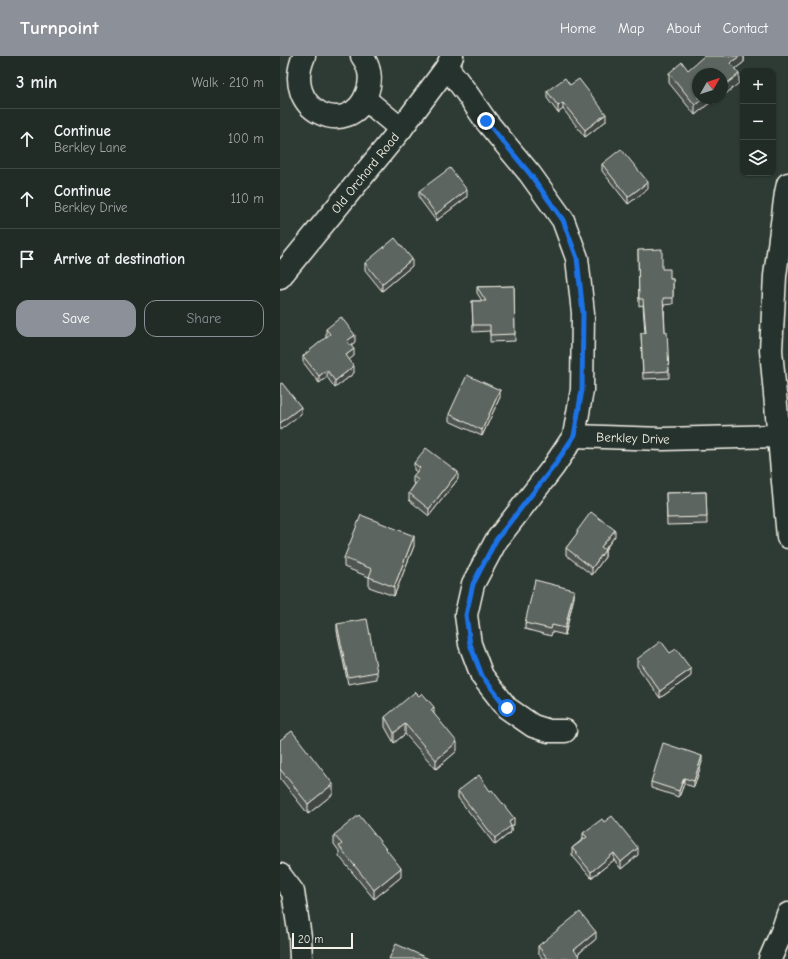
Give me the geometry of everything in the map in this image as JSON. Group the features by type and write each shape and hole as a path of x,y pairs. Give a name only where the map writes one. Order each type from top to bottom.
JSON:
{"street":[{"path":"304,56 298,66 295,78 297,91 302,102 311,110 322,116 335,117 347,115 357,108 365,99 370,88 368,58"},
{"path":"449,62 466,92 486,121 530,174 563,220 577,258 583,313 583,336 582,390 574,436 554,466 496,540 473,584 466,615 470,644 482,676 507,708 533,726 550,731 565,731"},
{"name":"Old Orchard Road","path":"280,277 401,129 449,62"},
{"path":"365,99 401,129"},
{"path":"788,184 775,276 771,350 788,538"},
{"name":"Berkley Drive","path":"574,436 663,439 779,436"},
{"path":"280,875 293,892 300,937 301,959"},
{"path":"770,959 788,914"}],"building":[{"path":"704,56 740,56 730,63 739,74 728,82 728,68 692,68 692,101 669,73 682,62 688,70"},
{"path":"565,78 570,85 579,79 606,114 585,130 563,103 558,106 547,91"},
{"path":"621,149 648,182 628,197 602,164"},
{"path":"450,168 467,190 436,214 419,191"},
{"path":"395,238 412,259 382,284 365,263"},
{"path":"662,249 662,269 670,269 670,279 673,279 673,298 663,298 665,332 667,332 669,371 643,373 641,333 646,333 643,299 639,299 638,250"},
{"path":"514,286 515,334 490,335 490,325 473,325 472,301 486,301 477,287"},
{"path":"341,317 355,335 347,341 354,349 346,355 354,366 335,381 327,370 319,376 303,356 330,334 326,329"},
{"path":"467,375 500,390 482,430 449,414"},
{"path":"282,383 301,407 280,423 280,384"},
{"path":"426,448 458,472 429,509 409,493 418,480 413,476 420,468 414,463"},
{"path":"706,492 707,517 667,518 666,493"},
{"path":"591,512 615,530 601,547 605,550 592,568 566,548"},
{"path":"361,515 414,536 394,587 369,577 372,569 344,558"},
{"path":"535,580 574,590 565,628 552,625 551,629 525,623"},
{"path":"367,619 377,672 348,677 337,624"},
{"path":"661,641 670,653 676,649 691,669 660,691 637,659"},
{"path":"415,692 419,696 422,693 434,707 431,710 457,742 436,760 405,724 394,733 385,717"},
{"path":"292,731 333,784 308,804 280,769 280,740"},
{"path":"663,743 702,756 694,781 684,778 679,791 651,782"},
{"path":"479,775 490,791 492,790 514,818 509,822 511,826 495,838 458,791"},
{"path":"359,815 401,868 374,890 339,846 342,844 334,835"},
{"path":"612,816 638,848 621,862 614,853 591,872 572,848 587,837 583,833 602,819 604,822"},
{"path":"580,912 596,932 574,950 579,956 576,959 548,959 538,946"},
{"path":"396,944 429,959 389,959"}],"route":[{"path":"486,121 530,174 563,220 577,258 583,313 582,390 574,436 554,466 496,540 473,584 466,615 470,644 482,676 507,708"}]}
